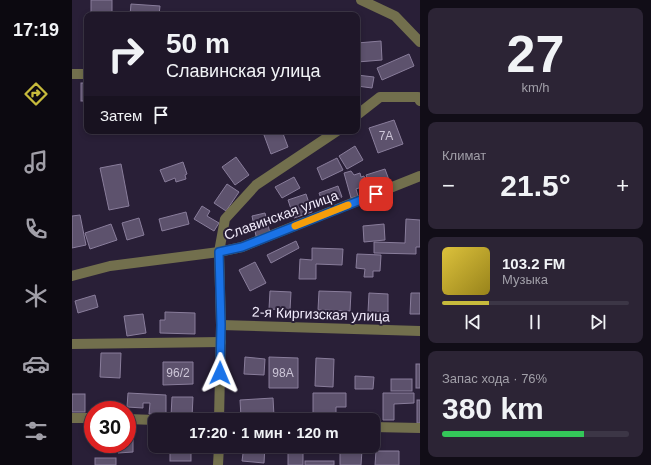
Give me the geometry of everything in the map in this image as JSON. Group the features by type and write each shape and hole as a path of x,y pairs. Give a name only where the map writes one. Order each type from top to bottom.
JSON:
{"street":[{"path":"361,0 395,16 420,42"},
{"path":"72,74 84,74"},
{"path":"360,113 380,97 419,97"},
{"path":"219,413 221,325 219,252 225,219 256,185 332,134"},
{"name":"Славинская улица","path":"72,276 110,266 219,252 242,247 420,176"},
{"name":"2-я Киргизская улица","path":"221,325 420,331"},
{"path":"72,344 221,342"},
{"path":"72,418 84,418"},
{"path":"136,419 148,420"},
{"path":"380,426 420,428"},
{"path":"218,453 218,465"}],"building":[{"path":"91,0 112,0 112,12 91,12"},
{"path":"131,4 160,6 159,12 130,12"},
{"path":"381,41 382,60 360,62 360,43"},
{"path":"409,54 414,66 382,80 377,68"},
{"path":"360,75 374,77 372,88 360,86"},
{"path":"81,83 84,83 84,101 81,101"},
{"path":"394,120 403,144 378,153 369,128"},
{"path":"283,134 288,147 271,154 264,135"},
{"path":"355,146 363,160 347,169 339,156"},
{"path":"236,157 249,175 235,185 222,167"},
{"path":"337,158 343,170 322,180 317,168"},
{"path":"183,162 187,174 185,175 186,179 176,182 175,178 165,182 160,170"},
{"path":"121,164 129,206 109,210 100,168"},
{"path":"385,169 389,180 370,186 366,175"},
{"path":"351,171 354,175 360,173 361,177 364,176 367,185 356,189 358,196 351,198 344,173"},
{"path":"294,177 300,188 282,198 275,187"},
{"path":"227,184 239,192 226,211 214,203"},
{"path":"338,186 342,197 323,204 319,193"},
{"path":"306,194 312,212 294,218 288,200"},
{"path":"202,206 210,211 207,216 219,223 214,231 194,219"},
{"path":"186,212 189,224 162,231 159,219"},
{"path":"265,213 270,233 256,236 252,216"},
{"path":"80,215 86,245 72,248 72,216"},
{"path":"139,218 144,235 127,240 122,223"},
{"path":"406,219 420,220 420,247 416,247 416,254 374,253 374,242 405,243"},
{"path":"111,224 117,240 90,249 85,233"},
{"path":"384,224 385,240 364,242 363,226"},
{"path":"296,241 299,248 271,263 267,255"},
{"path":"312,248 343,249 342,265 316,264 316,279 299,279 300,259 312,260"},
{"path":"357,254 381,255 380,271 373,271 373,277 364,277 365,269 356,268"},
{"path":"255,262 266,283 250,291 239,270"},
{"path":"270,291 291,292 290,310 269,309"},
{"path":"319,291 351,292 350,311 318,310"},
{"path":"369,293 388,294 388,312 368,312"},
{"path":"411,293 420,293 420,314 410,314"},
{"path":"95,295 98,307 78,313 75,301"},
{"path":"165,312 195,313 195,334 160,333 160,320 165,320"},
{"path":"143,314 146,333 127,336 124,316"},
{"path":"101,353 121,353 120,378 100,377"},
{"path":"245,357 265,359 264,375 244,374"},
{"path":"269,357 298,358 298,388 269,388"},
{"path":"316,358 334,359 333,387 315,386"},
{"path":"163,362 193,362 193,384 163,385"},
{"path":"416,364 420,364 420,388 416,388"},
{"path":"355,376 374,377 373,389 355,389"},
{"path":"391,379 412,379 412,391 391,391"},
{"path":"128,393 166,395 166,413 149,413 150,403 143,403 143,408 136,408 136,401 127,401"},
{"path":"313,393 346,393 346,407 336,407 336,413 313,413"},
{"path":"383,393 414,393 414,403 394,404 394,420 383,420"},
{"path":"72,394 85,394 84,412 72,412"},
{"path":"172,397 193,397 192,413 171,413"},
{"path":"273,398 274,413 241,413 240,400"},
{"path":"417,400 420,400 420,423 417,423"},
{"path":"380,451 399,451 399,465 375,465 376,453 380,453"},
{"path":"170,453 191,453 191,461 170,461"},
{"path":"243,453 265,453 264,463 242,461"},
{"path":"288,453 303,453 303,465 288,465"},
{"path":"340,453 362,453 361,465 340,465"},
{"path":"95,458 116,458 116,465 95,465"},
{"path":"305,461 334,461 334,465 305,465"}],"slow traffic":[{"path":"295,226 348,205"}],"route":[{"path":"220,373 221,325 219,252 242,247 376,194"}]}
